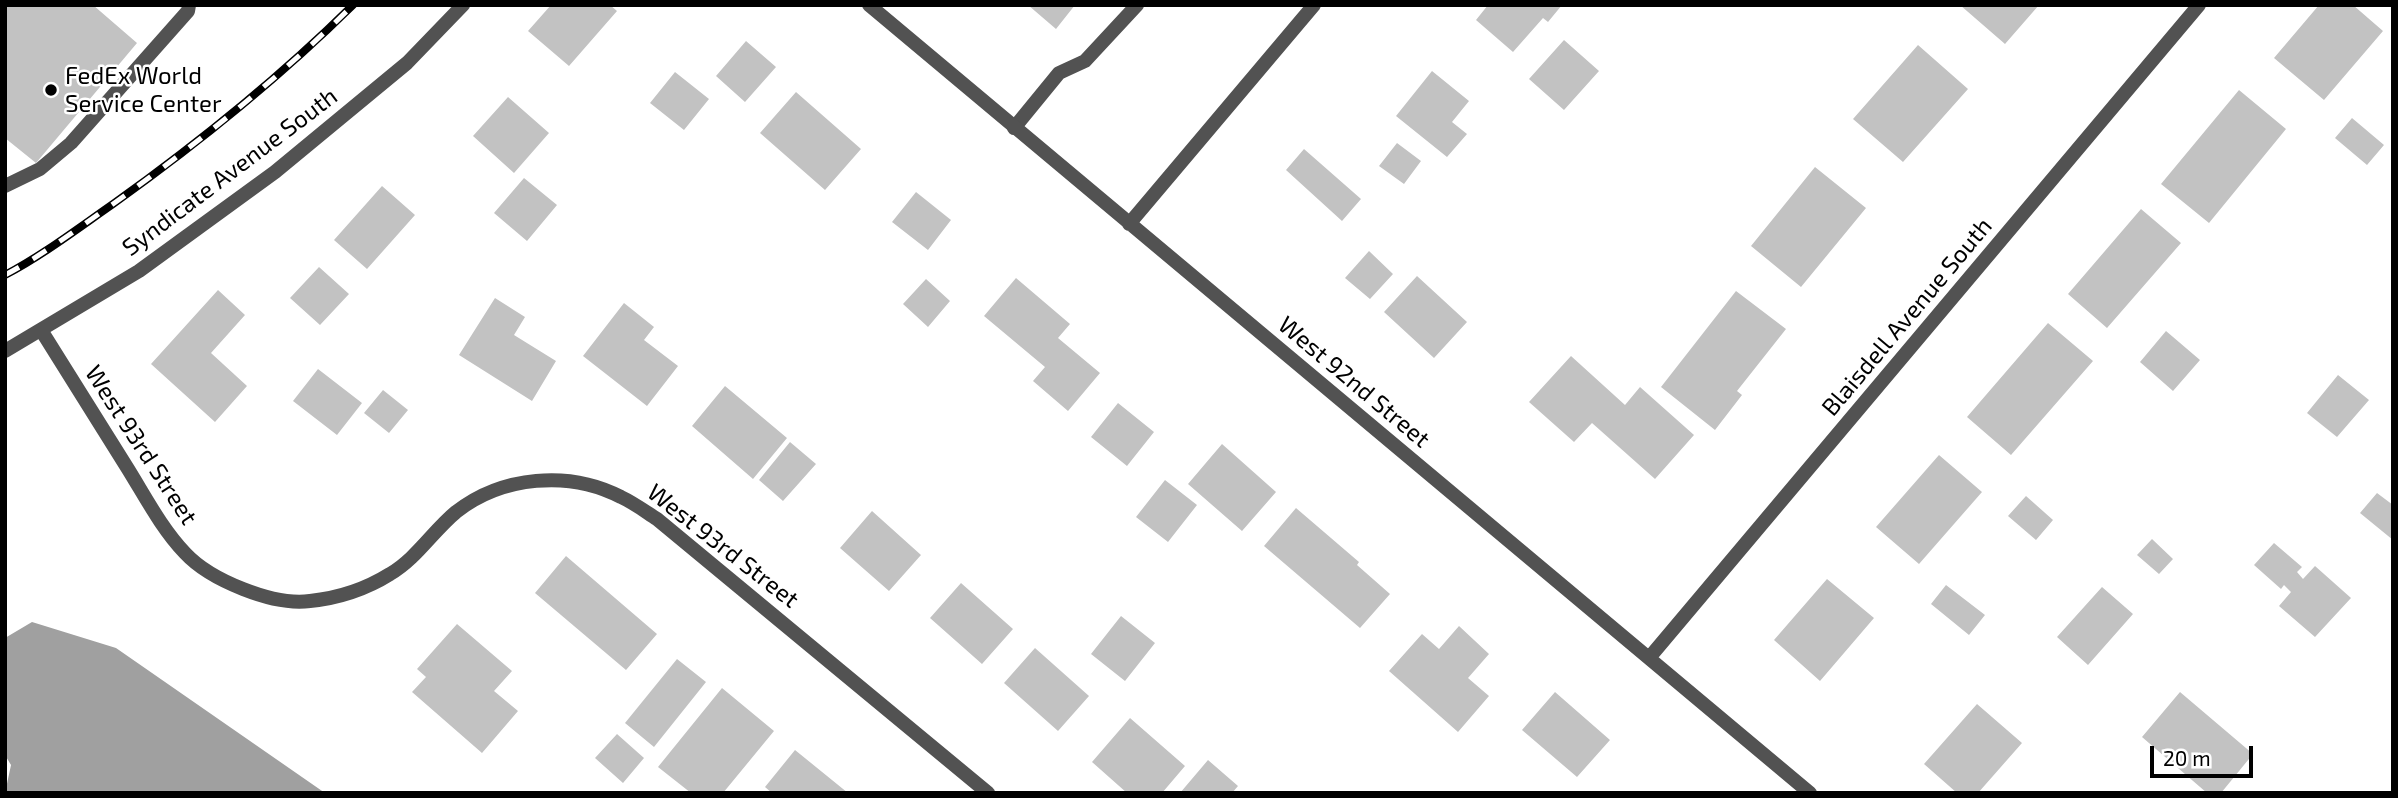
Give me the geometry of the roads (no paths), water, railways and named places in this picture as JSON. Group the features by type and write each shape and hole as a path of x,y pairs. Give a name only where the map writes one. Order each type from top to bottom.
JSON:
{"street":[{"path":"5,186 40,169 71,143 188,10 189,5"},
{"name":"Syndicate Avenue South","path":"5,351 139,271 275,172 407,63 463,5"},
{"name":"West 92nd Street","path":"869,5 1810,793"},
{"path":"1014,128 1059,72 1085,61 1137,5"},
{"path":"1129,224 1314,5"},
{"name":"Blaisdell Avenue South","path":"1649,658 2199,5"},
{"name":"West 93rd Street","path":"41,330 157,515 186,554 220,580 264,596 308,602 352,593 392,573 426,544 456,512 494,491 536,480 579,482 620,496 657,519 988,793"}],"railway":[{"path":"5,275 60,241 176,158 267,84 353,5"}],"place":[{"name":"FedEx World Service Center","path":"51,90"}]}
